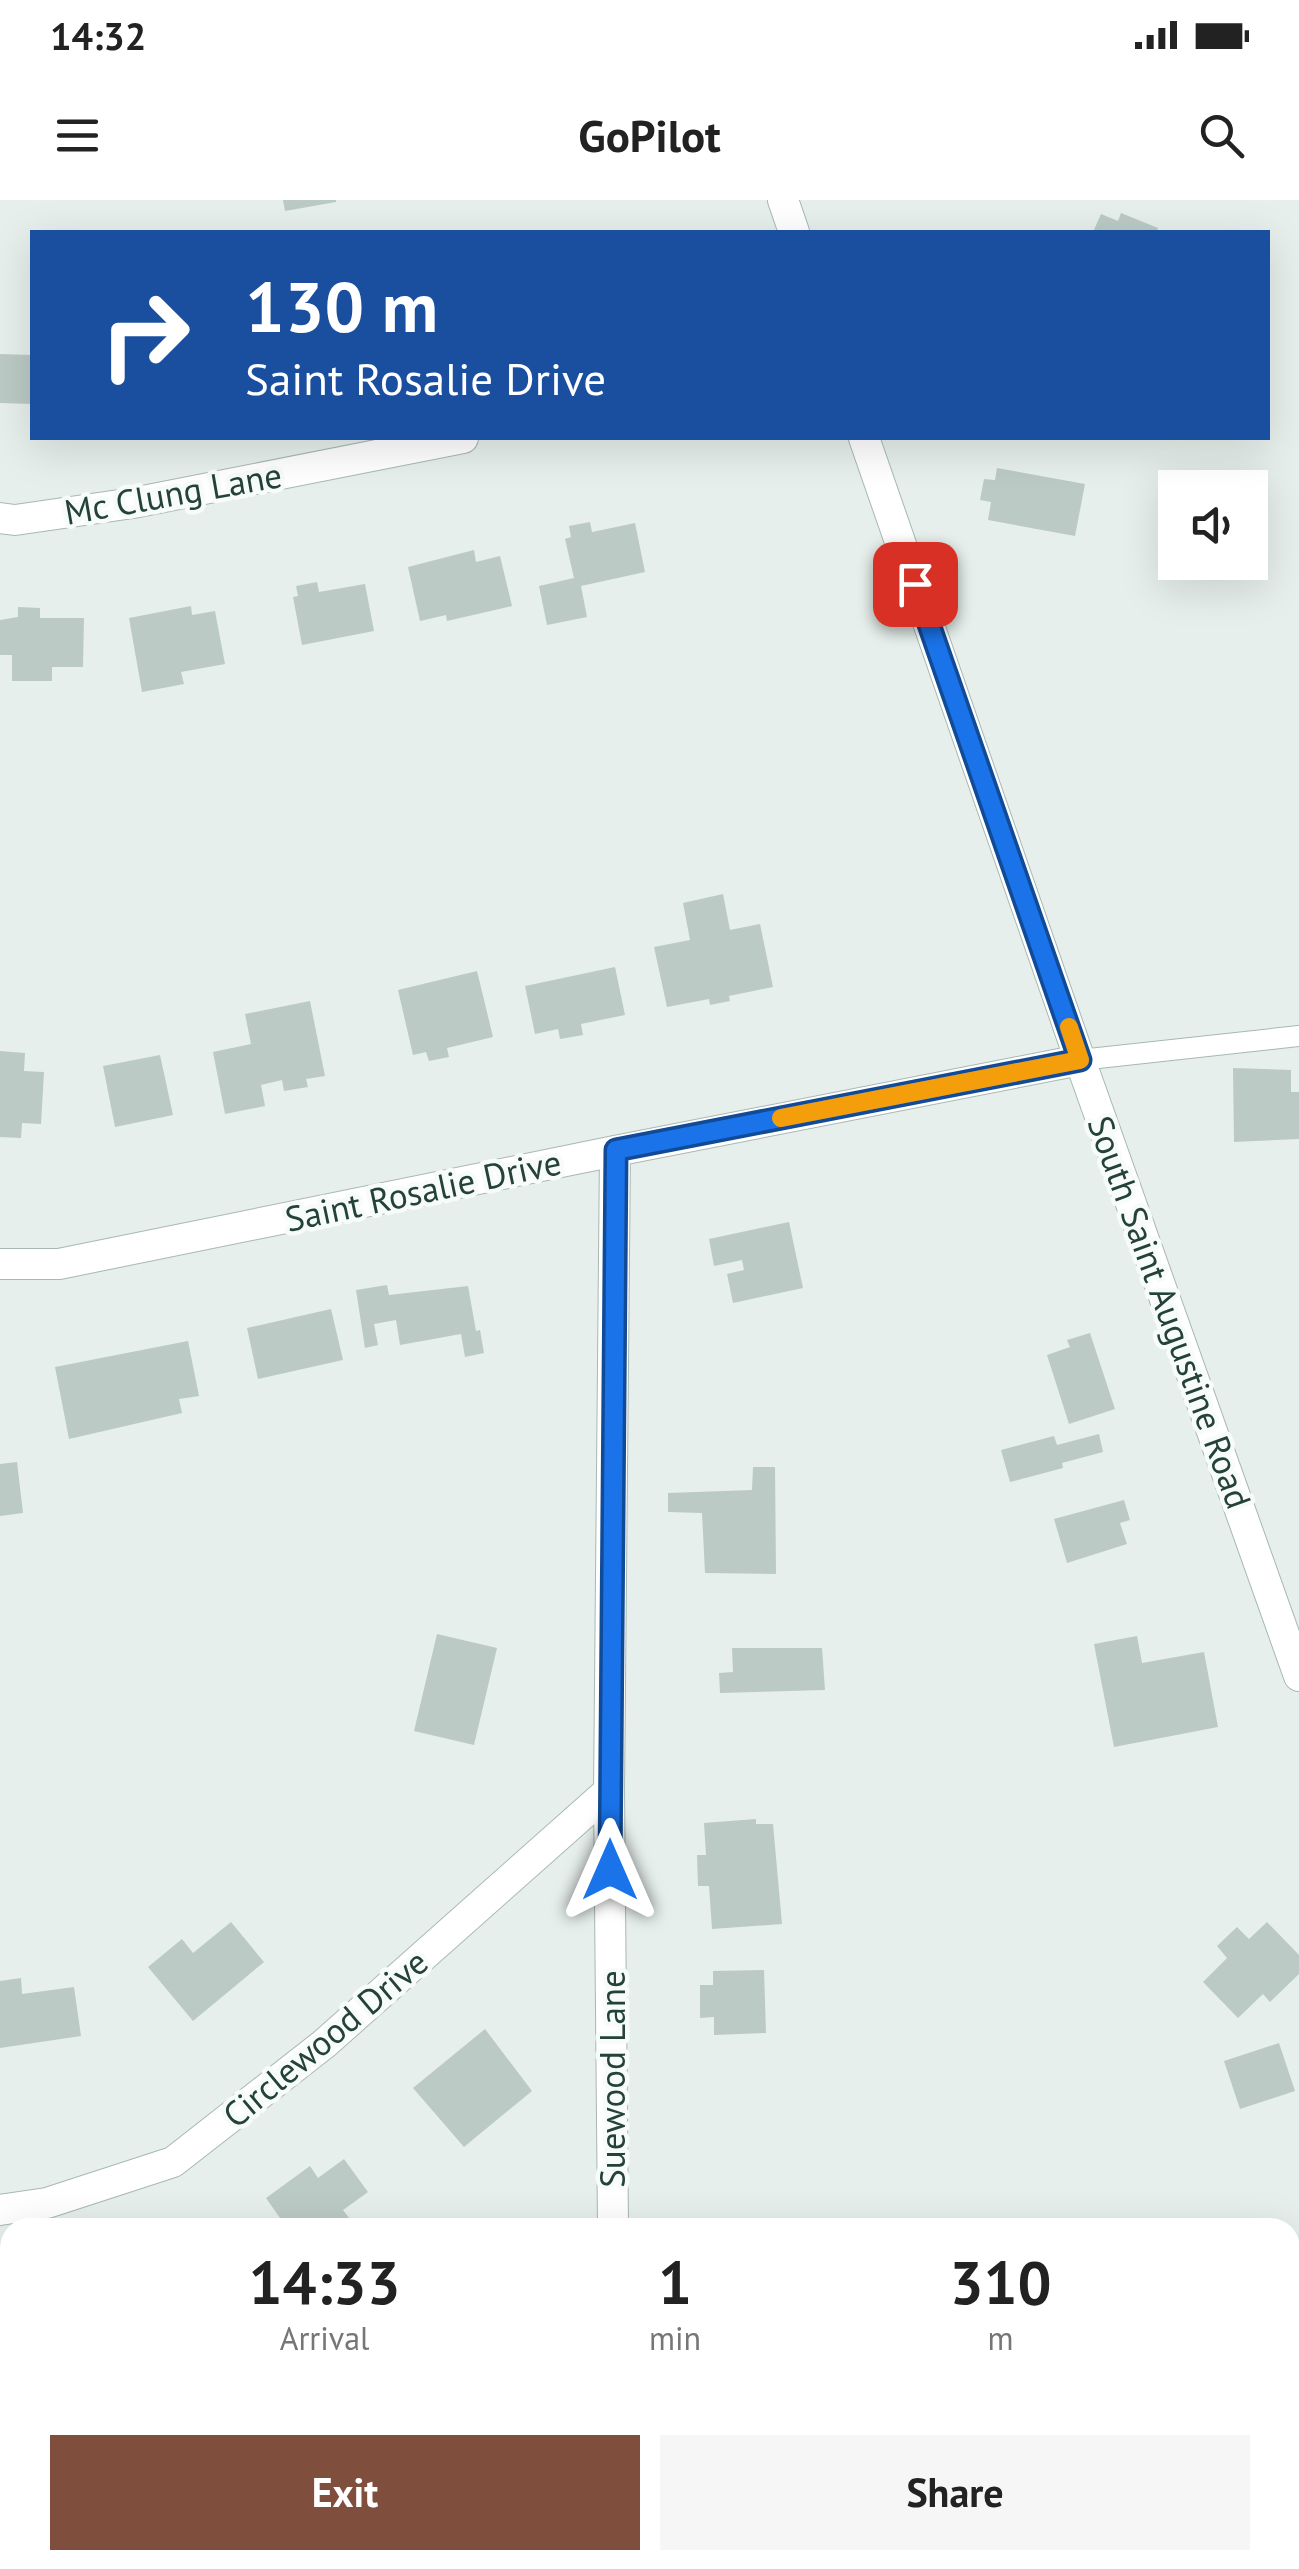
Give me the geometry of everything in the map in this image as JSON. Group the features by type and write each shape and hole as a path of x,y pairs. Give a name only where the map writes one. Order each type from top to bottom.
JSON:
{"street":[{"path":"783,200 793,230"},
{"name":"Mc Clung Lane","path":"0,518 15,520 133,503 453,440"},
{"name":"South Saint Augustine Road","path":"865,440 1299,1676"},
{"name":"Saint Rosalie Drive","path":"0,1264 59,1264 1080,1060"},
{"name":"Suewood Lane","path":"613,2218 609,1791 616,1150"},
{"name":"Circlewood Drive","path":"0,2210 46,2203 173,2162 324,2044 609,1791"}],"lane":[{"path":"1080,1060 1299,1036"}],"building":[{"path":"283,200 336,200 336,202 285,211"},
{"path":"1121,213 1158,228 1094,230 1101,214 1118,221"},
{"path":"0,354 30,355 30,404 0,403"},
{"path":"997,468 1085,484 1075,536 988,520 991,502 980,500 984,479 995,480"},
{"path":"590,522 592,532 635,523 645,572 581,586 587,617 547,625 539,586 574,578 565,539 571,537 569,526"},
{"path":"474,550 476,562 500,556 512,606 447,621 446,615 420,621 408,567"},
{"path":"317,582 319,592 365,584 374,631 302,645 293,597 298,596 296,586"},
{"path":"191,606 192,615 215,611 225,664 181,672 184,684 142,692 129,618"},
{"path":"18,607 40,608 40,618 84,618 83,667 52,667 52,681 12,681 12,655 0,655 0,620 18,617"},
{"path":"723,894 730,930 760,924 773,987 729,996 730,1001 710,1005 709,999 667,1007 654,947 690,940 683,903"},
{"path":"615,967 625,1015 581,1024 583,1035 560,1039 558,1029 535,1034 525,986"},
{"path":"477,971 493,1037 447,1048 449,1057 429,1061 426,1052 413,1055 398,990"},
{"path":"310,1001 325,1076 306,1079 308,1087 284,1091 282,1080 261,1085 265,1106 225,1114 213,1052 251,1044 245,1014"},
{"path":"0,1051 25,1053 24,1071 44,1072 41,1124 22,1123 21,1138 0,1137"},
{"path":"160,1055 173,1115 115,1127 103,1066"},
{"path":"1233,1068 1291,1070 1291,1092 1299,1092 1299,1139 1234,1142"},
{"path":"789,1222 803,1288 733,1303 727,1274 744,1270 742,1260 714,1266 709,1239"},
{"path":"387,1285 389,1295 468,1286 484,1353 465,1357 461,1334 400,1345 396,1320 374,1324 378,1345 365,1348 356,1290"},
{"path":"331,1309 343,1360 258,1379 247,1328"},
{"path":"1090,1333 1115,1409 1069,1424 1047,1355 1070,1347 1067,1340"},
{"path":"188,1341 199,1396 179,1399 182,1413 69,1439 55,1367"},
{"path":"1099,1434 1103,1452 1010,1482 1001,1450 1054,1436 1057,1445"},
{"path":"17,1462 23,1513 0,1516 0,1464"},
{"path":"753,1467 775,1467 776,1574 705,1573 702,1513 668,1512 668,1493 752,1490"},
{"path":"1124,1500 1130,1520 1120,1523 1127,1544 1067,1563 1054,1519"},
{"path":"437,1634 497,1648 474,1745 414,1731"},
{"path":"1137,1636 1142,1663 1204,1652 1218,1727 1114,1747 1094,1644"},
{"path":"732,1648 822,1648 825,1690 720,1693 719,1673 733,1672"},
{"path":"756,1819 756,1824 773,1824 782,1924 712,1929 709,1886 698,1886 697,1855 706,1855 704,1823"},
{"path":"231,1922 264,1962 193,2021 148,1967 182,1939 193,1953"},
{"path":"1267,1922 1299,1955 1299,1974 1270,2002 1263,1994 1238,2018 1203,1982 1227,1958 1217,1946 1237,1927 1249,1939"},
{"path":"764,1970 766,2033 714,2035 714,2017 700,2018 700,1985 713,1985 713,1971"},
{"path":"21,1978 22,1994 74,1987 81,2036 0,2048 0,1981"},
{"path":"485,2029 532,2091 464,2147 413,2088"},
{"path":"1279,2043 1295,2091 1240,2109 1224,2061"},
{"path":"344,2159 368,2192 343,2210 349,2218 280,2218 266,2198 310,2166 318,2178"}],"slow traffic":[{"path":"781,1118 1080,1060 1069,1027"}],"route":[{"path":"610,1870 616,1150 1080,1060 915,584"}]}
